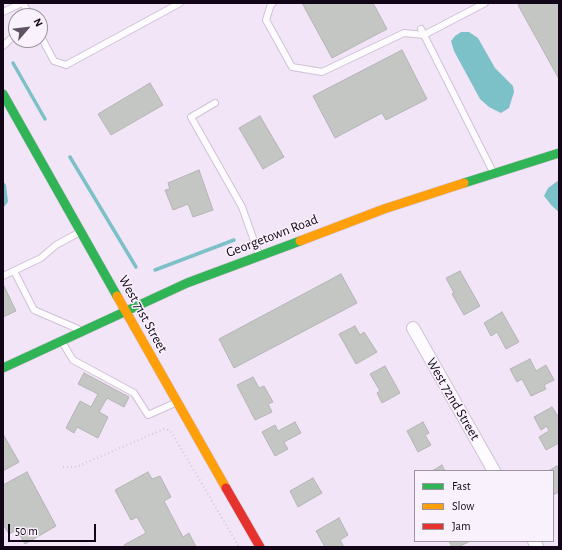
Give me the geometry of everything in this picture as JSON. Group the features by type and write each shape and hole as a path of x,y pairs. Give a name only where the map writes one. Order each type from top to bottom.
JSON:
{"main road":[{"name":"West 71st Street","path":"3,94 176,402 260,547"},
{"name":"Georgetown Road","path":"3,368 171,290 384,209 559,153"}],"street":[{"name":"West 72nd Street","path":"413,328 493,470"}],"lane":[{"path":"3,12 23,3"},
{"path":"47,48 54,61 66,65 180,3"},
{"path":"273,3 271,4 266,20 292,67 322,72 404,33 422,32 485,3"},
{"path":"422,32 494,174"},
{"path":"215,103 191,117 242,207 259,256"},
{"path":"3,276 41,258 56,245 81,231"},
{"path":"14,271 34,310 81,331"},
{"path":"61,340 73,360 134,393 148,415 176,402"}],"path":[{"path":"63,467 76,468 164,429 168,430 172,432 239,547"}],"water":[{"path":"461,32 469,32 478,38 495,68 513,86 514,92 509,108 501,113 489,107 480,99 454,51 451,41"},
{"path":"559,180 559,212 544,196 548,188"},
{"path":"3,181 6,185 8,202 3,208"}],"building":[{"path":"302,3 373,3 387,29 332,58"},
{"path":"522,3 559,3 559,79 518,5"},
{"path":"402,50 427,99 386,120 382,113 335,138 313,96"},
{"path":"150,83 163,105 111,135 98,114"},
{"path":"260,116 284,157 263,169 239,128"},
{"path":"199,170 213,210 193,217 188,204 173,210 165,190 170,189 168,183"},
{"path":"460,271 480,306 464,315 452,294 454,293 446,278"},
{"path":"341,274 357,303 234,368 219,339"},
{"path":"3,284 16,311 3,317"},
{"path":"502,312 519,342 506,349 497,332 491,336 484,323"},
{"path":"355,326 360,335 364,332 377,352 356,364 339,334"},
{"path":"530,359 536,371 546,365 554,380 544,385 546,389 531,396 522,379 517,382 510,369"},
{"path":"385,366 400,393 382,403 377,393 380,391 370,374"},
{"path":"84,373 129,397 124,407 107,398 99,412 108,417 98,438 77,427 74,433 66,428 80,401 91,407 98,394 78,384"},
{"path":"253,377 259,388 264,386 273,402 268,404 272,412 255,420 237,385"},
{"path":"552,407 559,418 559,443 546,450 539,437 549,431 547,426 541,430 534,417"},
{"path":"295,422 301,433 284,442 288,449 275,456 262,432 275,425 278,431"},
{"path":"423,422 429,433 425,435 431,445 418,452 407,431"},
{"path":"3,434 19,462 3,471"},
{"path":"442,465 444,470 434,470"},
{"path":"557,466 559,469 559,492 554,494 554,470 550,470"},
{"path":"27,472 56,526 25,544 17,530 9,534 3,524 3,485"},
{"path":"148,472 152,479 160,476 171,497 164,501 183,537 189,533 196,547 125,547 124,545 146,533 137,517 131,520 115,490"},
{"path":"313,478 322,493 298,507 290,491"},
{"path":"339,518 348,535 340,540 344,547 325,547 316,531"},
{"path":"450,542 468,542 459,547 452,547"}],"waterway":[{"path":"13,63 45,119"},
{"path":"70,157 136,267"},
{"path":"155,270 234,240"}],"traffic: fast":[{"path":"3,94 117,296"},
{"path":"464,183 559,153"},
{"path":"3,368 187,283 300,241"}],"traffic: slow":[{"path":"300,241 384,209 464,183"},
{"path":"117,296 226,488"}],"traffic: jam":[{"path":"226,488 260,547"}]}
